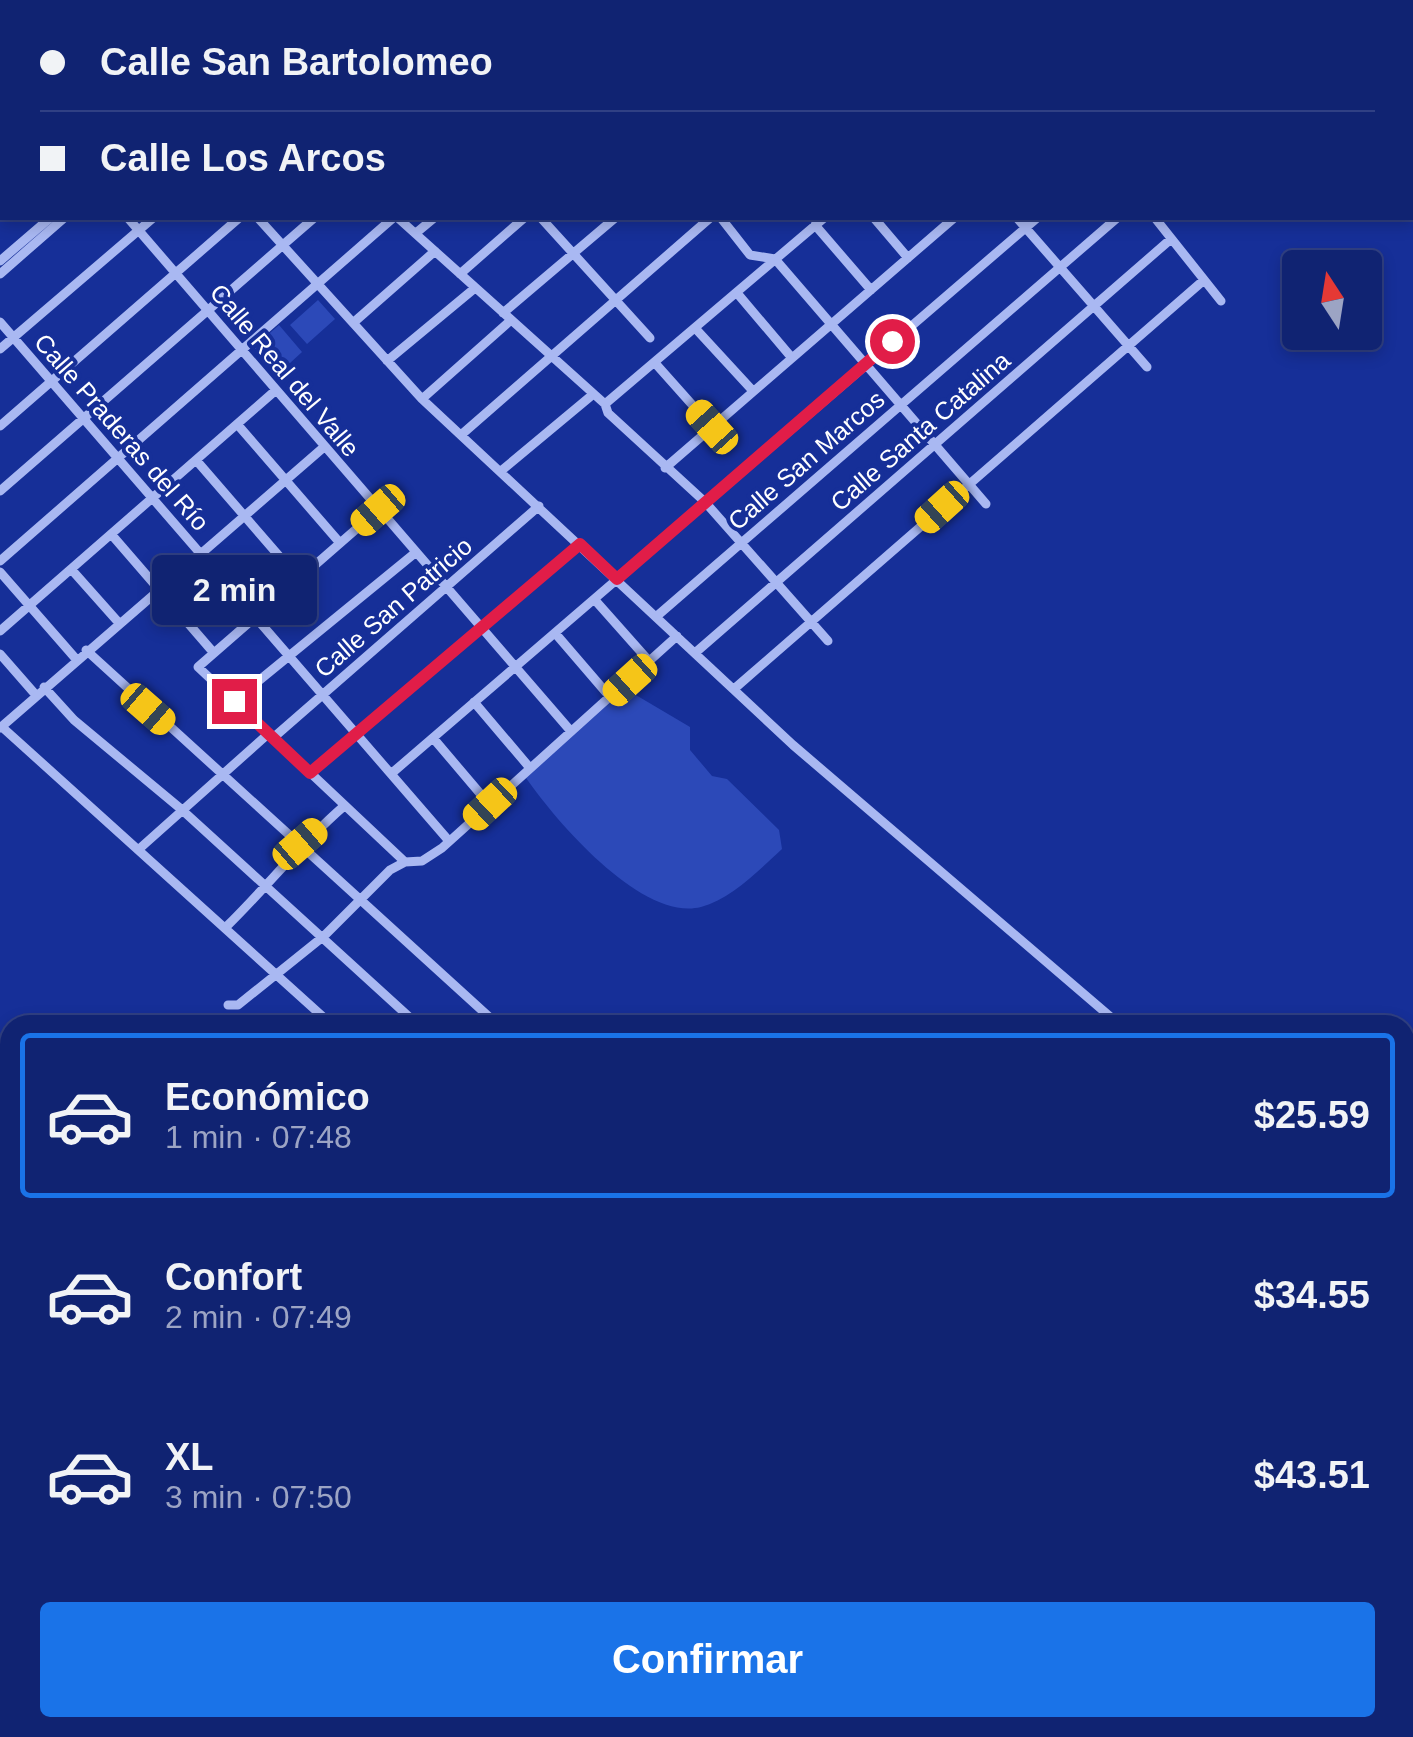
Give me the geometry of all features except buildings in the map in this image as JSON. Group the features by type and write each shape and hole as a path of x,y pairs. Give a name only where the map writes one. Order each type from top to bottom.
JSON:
{"street":[{"path":"0,260 48,220"},
{"path":"0,274 62,220"},
{"name":"Calle Real del Valle","path":"130,220 569,730"},
{"path":"0,349 151,220"},
{"path":"0,426 237,220"},
{"path":"260,220 422,400 793,746 1108,1015"},
{"path":"0,490 312,220"},
{"path":"0,561 394,220"},
{"path":"398,220 591,396 605,404 608,413 706,502 828,641"},
{"path":"416,234 432,220"},
{"path":"460,274 522,220"},
{"path":"544,220 650,338"},
{"path":"422,400 612,220"},
{"path":"461,435 708,220"},
{"path":"723,220 750,254 775,260 986,504"},
{"path":"605,404 821,220"},
{"path":"876,220 908,258"},
{"path":"665,468 948,220"},
{"path":"1019,220 1147,366"},
{"path":"392,774 1036,220"},
{"name":"Calle San Marcos","path":"657,616 1115,220"},
{"path":"1157,220 1221,301"},
{"path":"815,225 871,290"},
{"name":"Calle Santa Catalina","path":"696,653 1171,238"},
{"path":"354,323 435,251"},
{"path":"734,690 1204,280"},
{"path":"386,361 475,288"},
{"path":"737,292 792,358"},
{"name":"Calle Praderas del Río","path":"0,322 449,841"},
{"path":"696,328 754,391"},
{"path":"655,362 712,427"},
{"path":"0,631 276,390"},
{"path":"500,472 591,396"},
{"path":"237,424 340,543"},
{"path":"321,1015 1,727 324,447"},
{"path":"196,460 298,579"},
{"name":"Calle San Patricio","path":"138,850 181,809 324,694 539,506"},
{"path":"378,510 199,668 405,862"},
{"path":"111,534 213,652"},
{"path":"310,773 580,544"},
{"path":"234,701 415,553"},
{"path":"71,569 119,622"},
{"path":"0,572 76,659"},
{"path":"594,598 650,662"},
{"path":"555,633 610,698"},
{"path":"228,1005 238,1006 324,936 360,896 405,862 422,861 449,841 677,636"},
{"path":"86,650 486,1015"},
{"path":"0,654 35,694"},
{"path":"44,686 74,720 181,809 407,1015"},
{"path":"474,702 530,768"},
{"path":"433,738 490,804"},
{"path":"226,926 267,886 300,844 343,807"}],"shaded area":[{"path":"318,300 335,319 307,344 290,325"},
{"path":"279,325 302,352 278,374 254,347"},
{"path":"624,688 690,727 690,750 712,776 727,779 779,830 782,849 744,883 712,903 677,907 652,899 627,883 577,840 524,775"}],"route":[{"path":"234,701 310,773 580,544 617,579 892,341"}]}
